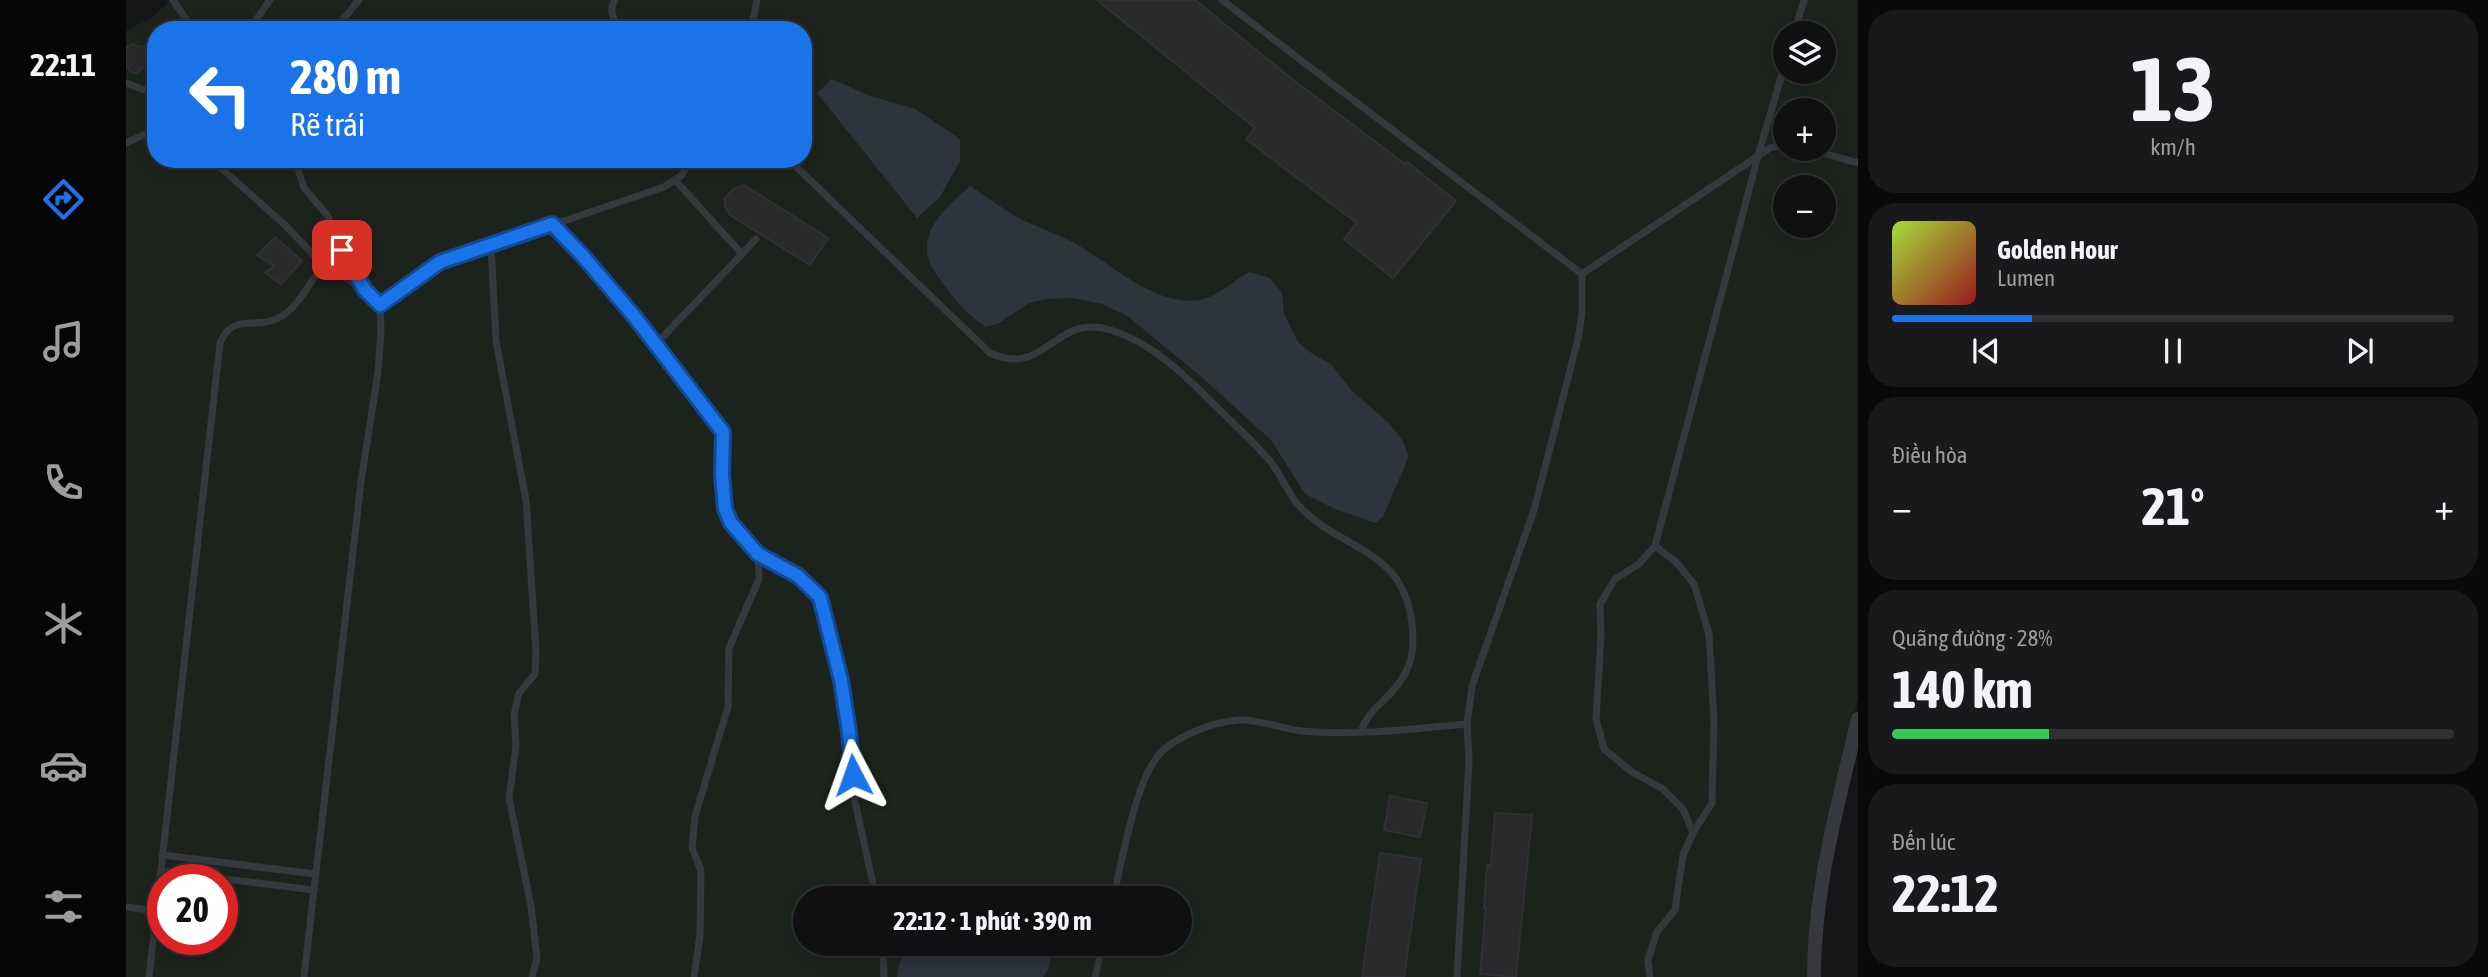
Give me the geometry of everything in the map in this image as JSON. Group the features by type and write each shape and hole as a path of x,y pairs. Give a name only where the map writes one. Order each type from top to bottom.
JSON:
{"street":[{"path":"1815,977 1814,947 1826,850 1858,719"}],"lane":[{"path":"173,0 187,21"},
{"path":"255,21 270,0"},
{"path":"342,21 359,0"},
{"path":"613,21 612,4 615,0"},
{"path":"753,21 757,0"},
{"path":"1222,0 1582,274"},
{"path":"1798,21 1804,0"},
{"path":"126,83 147,91"},
{"path":"1693,833 1683,809 1663,789 1632,772 1604,749 1596,719 1601,636 1600,604 1615,579 1639,564 1655,546 1779,84"},
{"path":"126,143 147,133"},
{"path":"1582,274 1773,147"},
{"path":"1836,157 1858,163"},
{"path":"221,168 285,225 323,265 365,290 380,305 378,372 360,495 304,977"},
{"path":"298,168 304,188 328,216 342,250 365,290"},
{"path":"380,305 440,262 640,197 664,187 682,175 686,168"},
{"path":"797,168 989,353 1000,358 1024,360 1071,330 1092,326 1112,330 1146,346 1184,376 1253,444 1272,464 1294,502 1314,521 1376,558 1398,578 1411,617 1413,654 1405,677 1367,719 1361,732"},
{"path":"675,180 742,254"},
{"path":"552,224 582,255 656,345 723,432 722,475 725,509 731,523 758,554 798,576 820,597 841,680 849,732 854,797 873,886"},
{"path":"656,345 756,239"},
{"path":"491,245 496,341 526,500 536,651 534,674 519,693 514,715 516,746 509,797 531,906 537,958 532,977"},
{"path":"162,864 220,343 226,331 237,324 273,321 289,312 323,265 342,250"},
{"path":"1456,976 1469,760 1467,724 1472,686 1534,510 1578,339 1582,314 1582,274"},
{"path":"1650,977 1648,960 1657,932 1675,910 1683,855 1712,803 1714,720 1709,634 1694,584 1676,562 1655,546"},
{"path":"694,977 700,935 701,871 692,847 695,816 729,707 729,648 759,579 758,554"},
{"path":"1116,886 1144,783 1157,756 1186,735 1240,720 1300,731 1361,732 1467,724"},
{"path":"163,855 315,874"},
{"path":"238,881 314,890"},
{"path":"126,907 147,910"},
{"path":"149,977 151,955"},
{"path":"883,956 884,977"},
{"path":"1095,977 1100,956"}],"shaded area":[{"path":"166,0 1858,0 1858,698 1821,848 1809,950 1809,977 126,977 126,31 151,18 168,3"},
{"path":"832,79 870,96 915,109 960,139 960,161 940,197 917,218 817,93"},
{"path":"970,186 1015,216 1074,243 1133,281 1166,297 1182,300 1206,298 1250,272 1270,278 1282,293 1284,314 1298,342 1331,364 1352,391 1389,423 1402,440 1409,456 1383,517 1375,523 1335,509 1305,494 1271,440 1198,374 1126,315 1102,304 1073,298 1029,303 999,323 986,327 974,318 953,297 935,272 929,261 927,246 933,226 939,217"},
{"path":"904,956 1051,957 1043,977 897,977"}],"building":[{"path":"1097,0 1195,0 1292,79 1456,201 1393,278 1344,239 1357,223 1246,139 1255,128"},
{"path":"132,44 141,47 147,45 147,66 133,73 126,67 126,48"},
{"path":"744,185 828,238 810,265 730,215 725,207 725,198 733,189"},
{"path":"275,237 302,261 281,284 265,273 274,266 257,255"},
{"path":"1390,796 1427,803 1420,837 1384,830"},
{"path":"1495,813 1532,815 1516,977 1480,974 1487,865 1491,865"},
{"path":"1380,853 1421,859 1404,977 1362,977"}],"route":[{"path":"342,250 365,290 380,305 440,262 552,224 634,316 723,432 722,475 725,509 731,523 758,554 798,576 820,597 841,680 853,775"}]}
